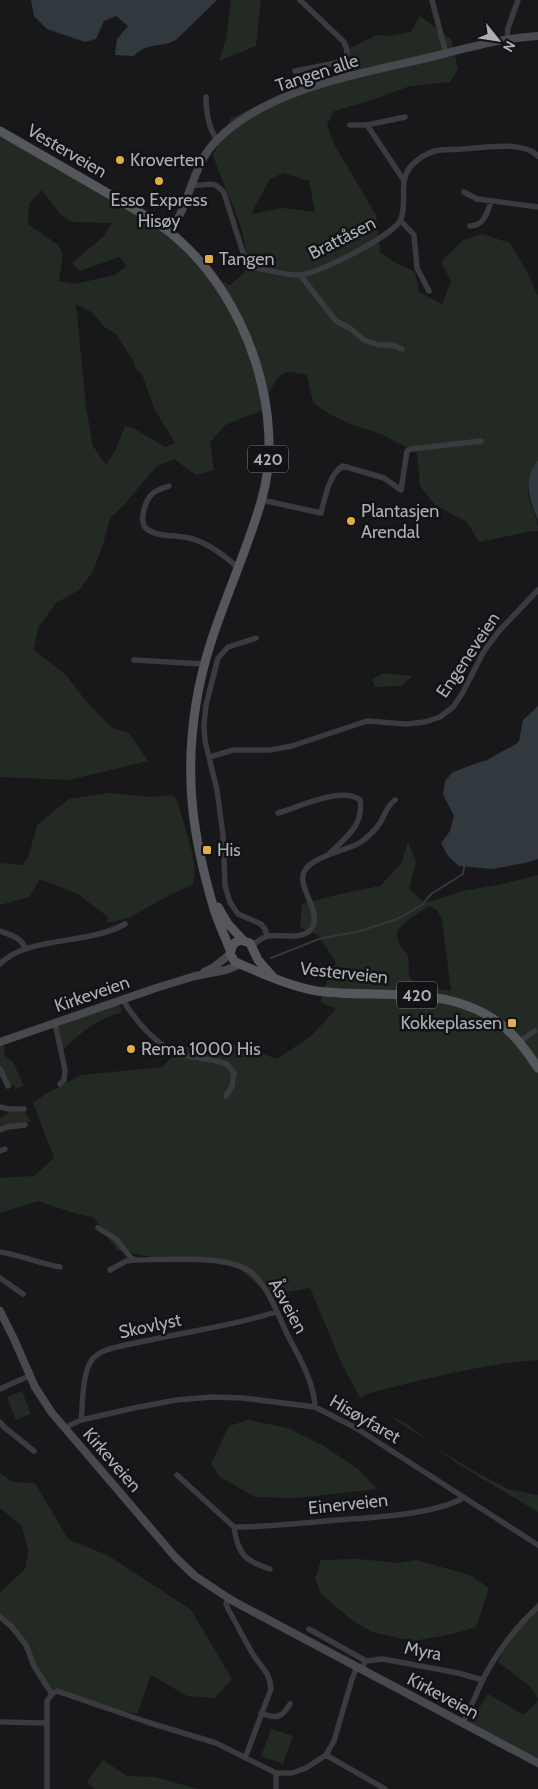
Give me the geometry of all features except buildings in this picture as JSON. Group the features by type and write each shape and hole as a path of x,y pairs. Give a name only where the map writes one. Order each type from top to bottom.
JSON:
{"main road":[{"name":"Tangen alle","path":"170,232 183,211 197,168 217,140 235,125 289,94 350,76 506,39 538,36"},
{"name":"Vesterveien","path":"0,131 143,214 170,232 192,253 217,284 241,325 249,344 267,414 267,471 262,500 216,623 204,664 192,732 190,792 196,839 214,909 230,952"},
{"name":"Vesterveien","path":"212,898 228,924 243,940"},
{"name":"420","path":"243,940 253,948"},
{"path":"230,952 236,942 243,940"},
{"name":"Vesterveien","path":"253,948 258,960 273,977"},
{"path":"242,964 252,958 253,948"},
{"name":"420","path":"230,952 232,960 242,964"},
{"name":"Kirkeveien","path":"0,1042 195,976 214,967 230,952"},
{"name":"Vesterveien","path":"242,964 267,976 318,991 423,996 466,1005 496,1020 519,1042 538,1068"},
{"name":"Kirkeveien","path":"195,976 226,970 242,964"},
{"name":"Kirkeveien","path":"1,1315 14,1339 29,1376 42,1399 64,1428 176,1558 195,1576 228,1598 538,1763"}],"street":[{"path":"300,0 344,42 347,50 346,61 350,76"},
{"path":"432,0 446,54"},
{"path":"506,39 512,13 518,0"},
{"path":"295,70 346,61"},
{"path":"206,97 206,112 217,140"},
{"path":"350,126 368,125 405,117"},
{"path":"368,125 403,180 412,166 421,158 434,151 508,146 524,148 538,156"},
{"name":"Brattåsen","path":"191,185 198,186 210,183 219,186 224,193 246,262 252,267 300,275 332,265 394,228 400,221 404,203 403,180"},
{"path":"464,192 477,199 491,202 538,207"},
{"path":"470,226 480,224 484,220 491,202"},
{"path":"400,221 414,235 417,268 429,291"},
{"path":"300,275 336,321 351,329 364,340 379,345 391,345 402,350"},
{"path":"262,500 321,513 332,480 338,469 344,466 384,478 401,490 406,451 481,441"},
{"path":"169,486 156,491 150,496 142,520 145,528 161,534 200,541 238,568"},
{"name":"Engeneveien","path":"210,756 233,750 270,750 292,746 367,721 406,724 425,722 440,717 453,707 462,694 484,651 499,631 538,590"},
{"path":"256,638 228,648 218,658 206,705 204,725 205,741 210,756 223,835 225,886 230,902 238,914 261,924 267,936"},
{"path":"134,660 204,664"},
{"path":"278,813 347,794 360,800 362,811 359,822 325,857"},
{"path":"253,948 267,936 300,936 312,928 314,922 313,913 302,878 304,872 308,866 325,857 361,842 379,824 394,800"},
{"path":"0,964 12,954 25,948 106,933 125,924"},
{"path":"0,931 19,939 25,948"},
{"path":"123,1000 132,1014 163,1045 176,1053 227,1064 234,1072 232,1086 226,1096"},
{"path":"55,1023 65,1070 64,1080 60,1084"},
{"path":"519,1042 536,1032"},
{"path":"0,1069 8,1086"},
{"path":"0,1107 24,1109"},
{"path":"0,1130 7,1127 25,1125"},
{"path":"98,1228 116,1239 131,1258 135,1260"},
{"path":"0,1252 60,1268"},
{"name":"Åsveien","path":"110,1270 126,1261 135,1260 222,1261 239,1266 252,1273 266,1291 310,1382 315,1407"},
{"path":"0,1278 23,1294"},
{"name":"Skovlyst","path":"81,1420 84,1391 90,1364 96,1356 105,1350 253,1320 276,1312"},
{"path":"0,1389 29,1376"},
{"name":"Hisøyfaret","path":"64,1428 81,1420 176,1400 212,1397 243,1398 315,1407 356,1428 538,1546"},
{"path":"0,1422 4,1428 34,1451"},
{"path":"177,1474 234,1527 240,1551 250,1562 270,1569"},
{"name":"Einerveien","path":"234,1527 286,1525 384,1516 444,1507 463,1498"},
{"path":"228,1598 226,1603 228,1609 252,1654 270,1677 271,1683 271,1689 245,1758"},
{"path":"463,1723 483,1680 508,1640 538,1607"},
{"path":"0,1617 11,1626 26,1645 34,1666 52,1694"},
{"path":"48,1789 47,1702 52,1694 57,1691 216,1743 276,1773 292,1773 306,1768 326,1755 334,1741 359,1668 366,1661 309,1629"},
{"name":"Myra","path":"366,1661 382,1659 458,1673 483,1680"},
{"path":"261,1713 279,1716 285,1713 290,1704"},
{"path":"0,1722 46,1723"},
{"path":"326,1755 385,1789"},
{"path":"276,1773 276,1789"}],"shaded area":[{"path":"31,0 217,0 176,40 149,47 134,56 115,55 117,39 128,26 116,16 104,21 96,39 85,42 47,29 34,16"},
{"path":"231,0 261,0 256,46 219,61 226,39"},
{"path":"420,16 451,39 458,69 450,82 410,86 334,111 327,125 335,146 376,215 380,252 394,262 415,272 419,292 442,304 451,281 441,262 463,240 482,234 510,243 526,270 538,296 538,460 531,472 528,487 538,531 479,542 467,522 435,505 420,486 417,453 381,434 350,424 331,415 313,403 307,375 287,372 275,382 263,410 225,425 210,443 214,470 196,475 174,459 156,467 123,506 110,518 102,548 92,573 79,590 56,603 38,628 34,650 66,675 85,700 112,728 129,733 148,761 69,780 0,777 0,130 188,247 214,278 230,285 244,273 246,250 236,213 213,155 231,118 294,89 347,76 344,51 377,35 388,36 411,32","holes":["283,173 309,181 315,212 283,208 251,214 270,179","42,190 60,214 72,222 112,223 103,237 72,263 80,271 119,257 127,266 115,275 75,284 59,281 63,254 58,245 28,224 29,204","76,304 93,313 103,326 116,334 134,362 135,368 142,374 154,408 175,443 165,447 133,428 125,426 115,451 106,465 93,446 86,407"]},
{"path":"538,460 538,521 530,498 529,482 533,467"},
{"path":"383,673 412,676 402,686 375,687 372,680"},
{"path":"538,706 538,859 492,869 459,866 448,856 441,843 450,831 454,816 443,794 445,781 453,772 485,761 516,744 519,741 523,720"},
{"path":"109,793 150,797 172,795 177,800 192,853 194,864 193,884 129,918 107,923 108,917 78,894 40,879 29,897 0,905 0,863 23,865 29,855 37,825 69,799"},
{"path":"408,842 416,861 409,889 425,903 463,891 538,875 538,1360 451,1373 366,1394 360,1398 341,1362 310,1288 269,1295 237,1267 197,1260 156,1258 117,1250 93,1217 77,1214 38,1201 0,1213 0,1178 34,1176 54,1158 33,1103 47,1093 82,1075 163,1067 179,1048 198,1044 239,1045 277,1059 311,1036 336,1009 321,1002 322,993 336,962 318,935 300,927 302,904 380,886 401,864","holes":["430,906 437,910 442,919 451,991 427,988 412,980 408,973 408,956 401,947 397,936 404,923 416,915"]},
{"path":"117,1005 122,1008 120,1013 103,1019 88,1028 62,1051 56,1027"},
{"path":"4,1045 5,1056 13,1062 24,1086 15,1089 15,1086 9,1085 0,1067 0,1046"},
{"path":"10,1112 25,1112 31,1122 0,1127 0,1118"},
{"path":"22,1391 31,1414 16,1420 7,1397"},
{"path":"385,1413 407,1424 437,1448 429,1442"},
{"path":"248,1420 288,1428 324,1446 358,1469 377,1489 296,1498 255,1497 220,1477 211,1464 229,1426"},
{"path":"437,1448 472,1470 508,1489 538,1495 538,1512 461,1466"},
{"path":"0,1473 13,1482 35,1483 68,1539 109,1556 191,1610 232,1679 215,1698 187,1696 151,1675 137,1714 105,1707 42,1686 40,1674 10,1625 0,1620 0,1593 25,1569 28,1551 22,1526 0,1508"},
{"path":"358,1559 399,1563 416,1560 470,1575 489,1588 476,1627 453,1634 413,1641 372,1632 353,1621 321,1594 315,1579 321,1560"},
{"path":"538,1602 538,1699 531,1687 498,1662 512,1630"},
{"path":"488,1694 524,1715 538,1700 538,1763 469,1724"},
{"path":"271,1729 293,1736 283,1764 261,1756"},
{"path":"103,1760 127,1776 155,1777 198,1789 94,1789 87,1782"}],"waterway":[{"path":"271,958 319,939 360,931 397,919 422,905 431,894 463,874 464,867"}],"place":[{"name":"Kroverten","path":"120,160"},
{"name":"Esso Express Hisøy","path":"159,181"},
{"name":"Tangen","path":"209,259"},
{"name":"Plantasjen Arendal","path":"351,521"},
{"name":"His","path":"207,850"},
{"name":"Kokkeplassen","path":"512,1023"},
{"name":"Rema 1000 His","path":"131,1049"}]}
